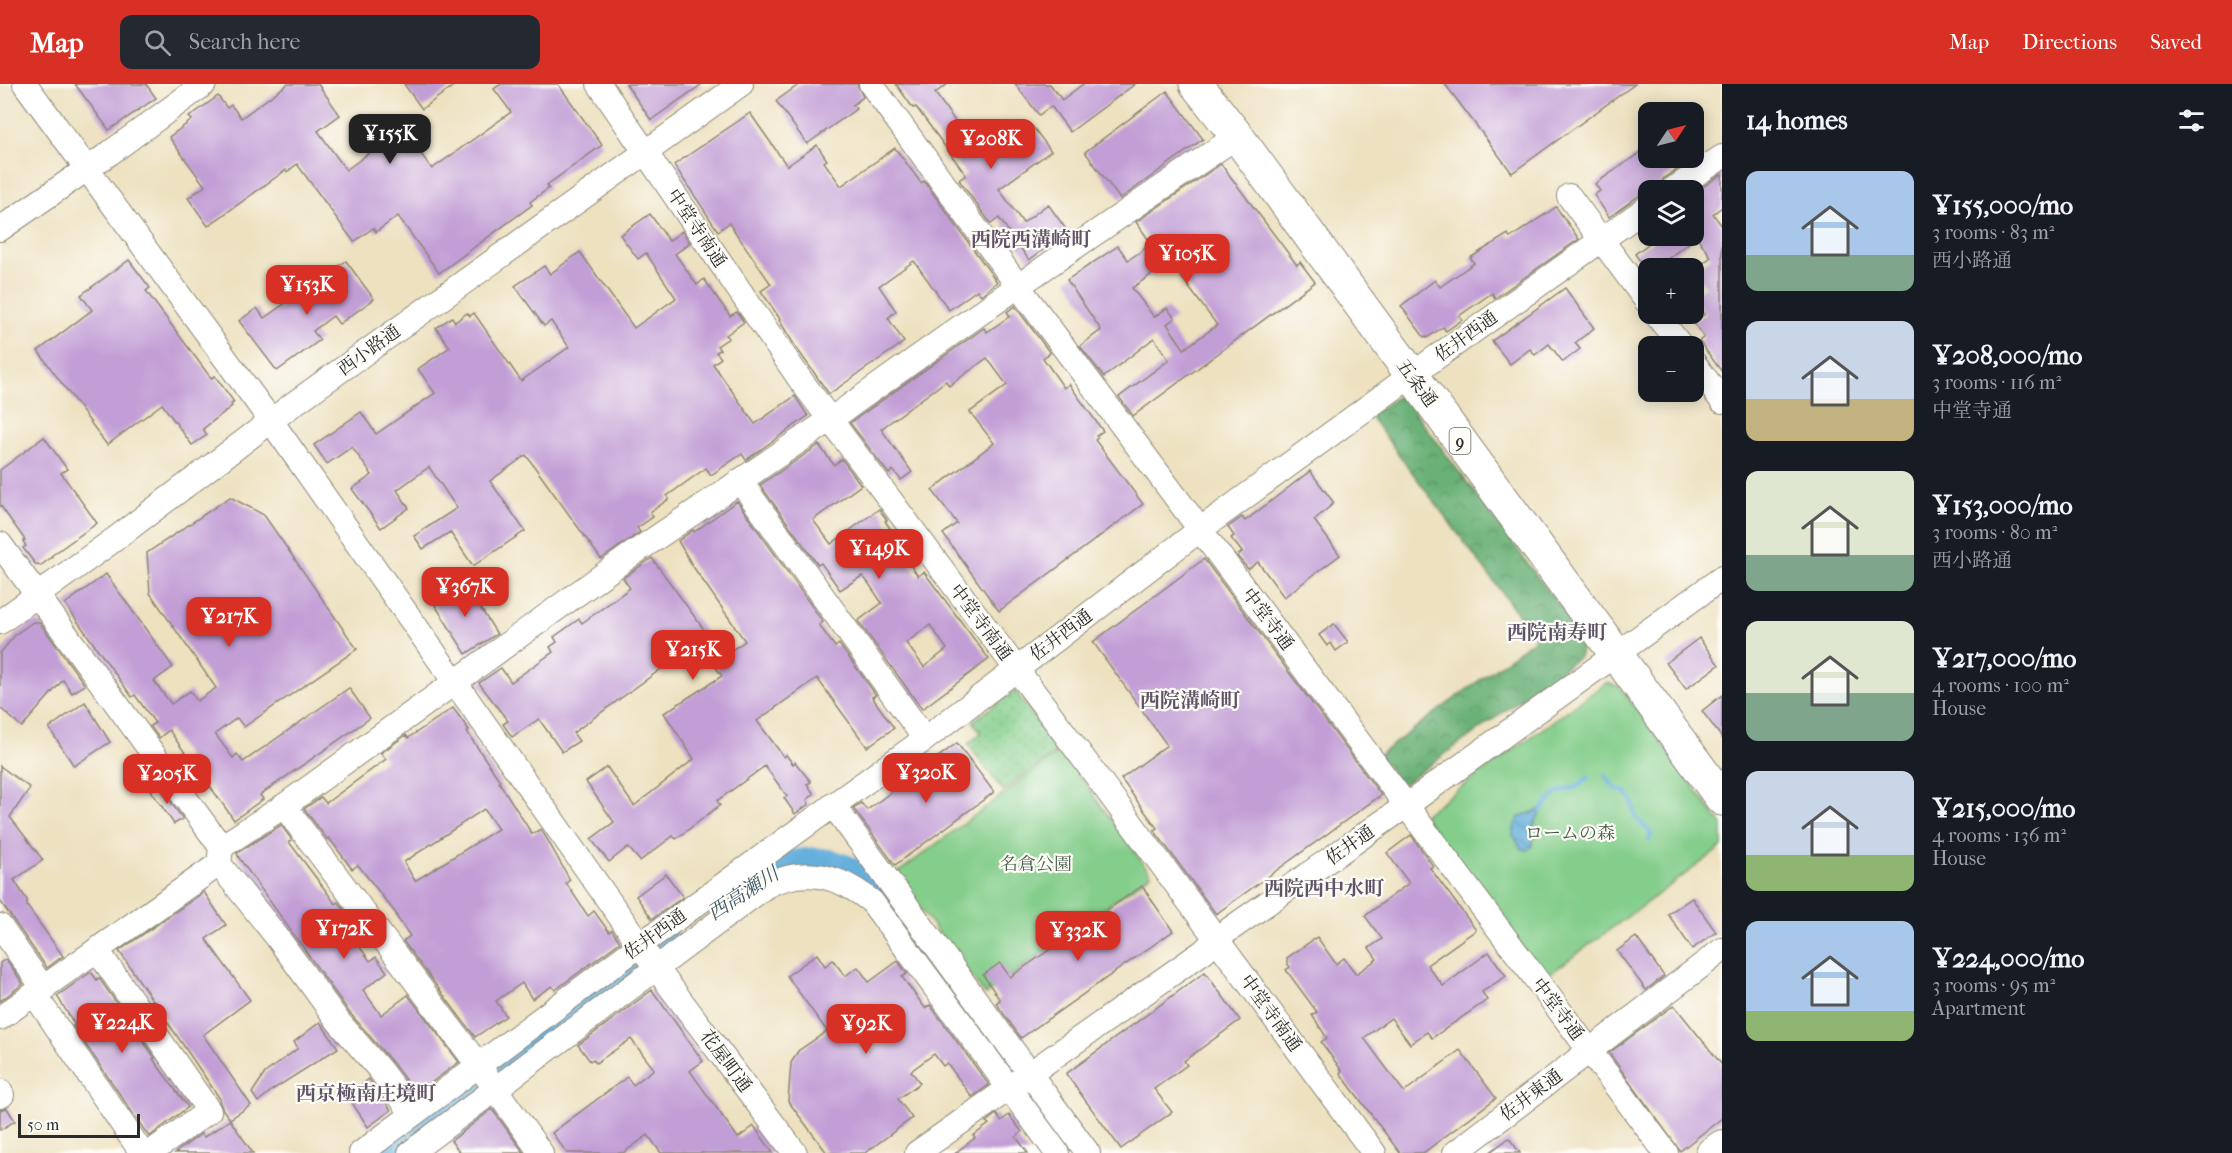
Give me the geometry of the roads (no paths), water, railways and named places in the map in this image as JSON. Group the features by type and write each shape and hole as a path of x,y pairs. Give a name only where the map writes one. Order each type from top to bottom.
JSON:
{"highway":[{"name":"五条通","path":"1196,84 1418,370 1622,649 1722,799"},
{"name":"五条通","path":"1224,84 1330,228 1418,370"},
{"name":"五条通","path":"1622,649 1722,768"}],"main road":[{"path":"1711,1153 1722,1145"}],"street":[{"name":"花屋町通","path":"25,84 271,420 649,958 795,1153"},
{"path":"0,229 204,84"},
{"name":"中堂寺南通","path":"599,84 799,378 1374,1153"},
{"name":"西小路通","path":"0,622 115,539 271,420 741,84"},
{"name":"中堂寺通","path":"871,84 1018,286 1666,1153"},
{"path":"0,1018 97,951 284,806 628,558 1237,136"},
{"path":"1687,180 1722,156"},
{"path":"1569,196 1638,290"},
{"name":"佐井西通","path":"361,1153 479,1066 649,958 833,805 925,739 1201,529 1418,370 1638,214"},
{"path":"1664,324 1673,336"},
{"path":"1704,377 1722,401"},
{"path":"740,481 925,739"},
{"path":"0,544 277,937 338,1021 380,1070 413,1114"},
{"name":"佐井通","path":"917,1153 1204,951 1216,939 1407,805 1722,578"},
{"path":"833,805 1018,1081 1057,1153"},
{"path":"284,806 479,1066 541,1153"},
{"path":"410,1153 495,1089 649,958 766,886 779,880 809,875 844,883 872,902 1018,1081 1088,1153"},
{"path":"0,926 39,992 142,1153"},
{"name":"佐井東通","path":"1455,1153 1722,950"},
{"path":"97,951 209,1111 150,1153"}],"water":[{"path":"1540,809 1531,831 1534,836 1532,846 1527,850 1521,848 1513,835 1517,822 1522,816"}],"waterway":[{"path":"1605,775 1616,789 1625,792 1632,800 1636,818 1651,833 1649,840"},
{"path":"1541,810 1557,793 1580,785 1588,777"},
{"name":"西高瀬川","path":"740,891 756,880 789,865 822,862 839,866 872,886 898,919"},
{"name":"西高瀬川","path":"387,1153 670,944"}],"district":[{"name":"西院西溝崎町","path":"1031,239"},
{"name":"西院南寿町","path":"1557,632"},
{"name":"西院溝崎町","path":"1190,700"},
{"name":"西院西中水町","path":"1324,888"},
{"name":"西京極南庄境町","path":"366,1093"}],"park label":[{"name":"ロームの森","path":"1570,833"},
{"name":"名倉公園","path":"1036,864"}]}
